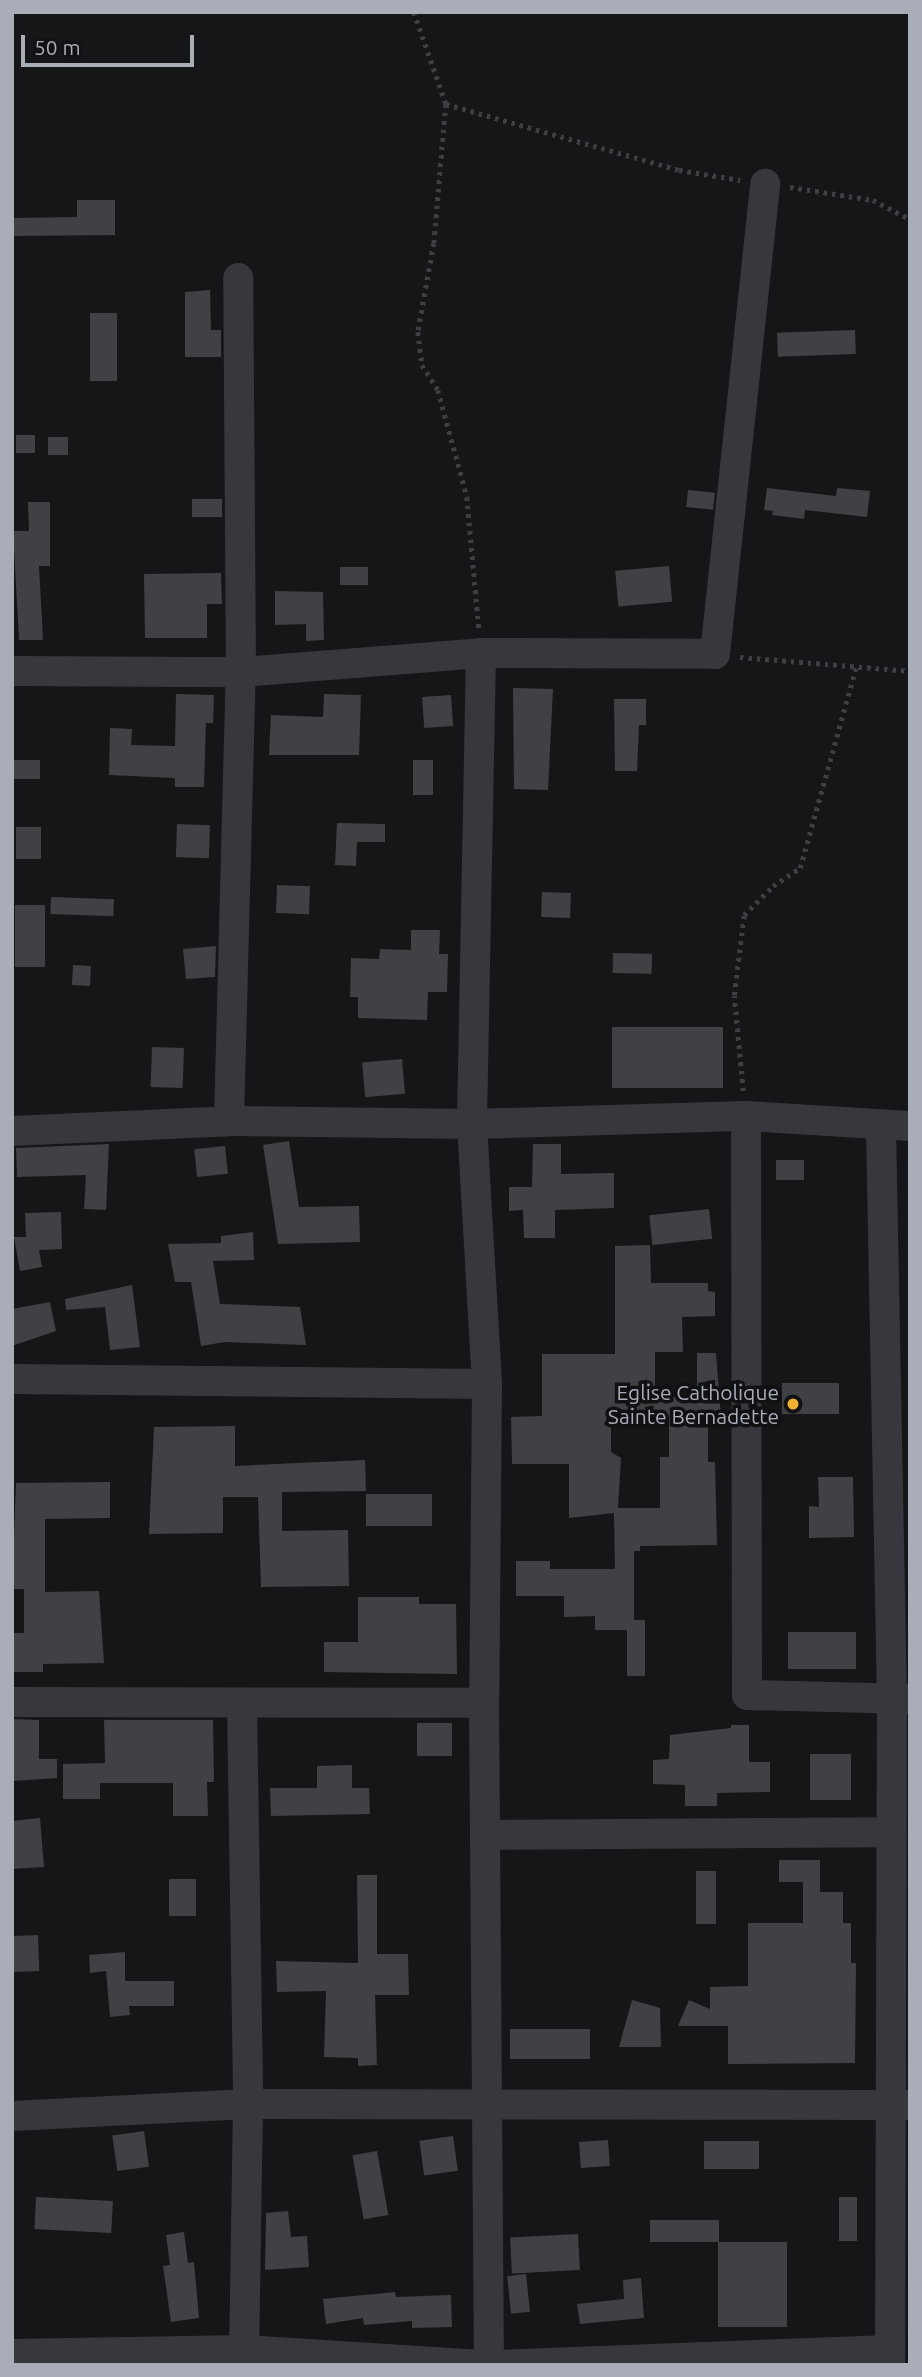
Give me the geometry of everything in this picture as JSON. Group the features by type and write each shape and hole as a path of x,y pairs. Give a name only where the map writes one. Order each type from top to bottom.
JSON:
{"street":[{"path":"12,671 241,672 481,653 715,654 765,184"},
{"path":"229,1121 241,672 238,278"},
{"path":"12,2354 487,2365 490,2104 484,1703 487,1384 472,1124 481,653"},
{"path":"746,1116 747,1695 901,1699"},
{"path":"12,1131 229,1121 472,1124 746,1116 895,1126 901,1699 891,1832 900,2105 890,2357 496,2365"},
{"path":"12,1379 487,1384"},
{"path":"12,1702 242,1706 484,1703"},
{"path":"242,1706 248,2104 244,2358"},
{"path":"485,1835 891,1832"},
{"path":"12,2116 248,2104 900,2105"}],"path":[{"path":"414,12 446,104 434,243 418,332 422,365 438,390 467,497 481,653"},
{"path":"446,104 679,170 873,200 910,219"},
{"path":"715,654 910,671"},
{"path":"746,1116 733,995 744,915 773,886 800,868 856,668"}],"building":[{"path":"77,200 115,200 115,235 12,236 12,218 77,217"},
{"path":"210,290 211,330 221,330 221,357 185,357 185,292"},
{"path":"90,313 117,313 117,381 90,381"},
{"path":"855,330 856,354 778,357 777,333"},
{"path":"16,435 35,435 35,453 16,453"},
{"path":"48,437 68,437 68,455 48,455"},
{"path":"767,488 836,496 837,488 870,491 867,517 805,510 804,519 772,515 773,511 764,510"},
{"path":"688,490 715,493 713,510 686,507"},
{"path":"192,499 222,499 222,517 192,517"},
{"path":"28,502 50,502 50,566 39,566 43,640 19,640 13,531 29,531"},
{"path":"669,566 672,602 618,607 615,571"},
{"path":"340,567 368,567 368,585 340,585"},
{"path":"221,573 222,604 207,604 207,638 145,638 144,574"},
{"path":"275,591 323,592 324,640 306,641 306,624 275,625"},
{"path":"513,688 553,689 548,790 514,789"},
{"path":"176,694 214,695 213,723 206,723 204,787 175,787 175,778 109,775 110,728 132,729 131,745 175,746"},
{"path":"324,694 361,695 359,755 269,755 271,715 323,717"},
{"path":"451,695 453,726 424,728 422,697"},
{"path":"614,699 646,699 646,725 639,725 637,771 615,771"},
{"path":"13,760 40,760 40,779 13,779"},
{"path":"413,760 433,760 433,795 413,795"},
{"path":"337,823 385,824 385,842 357,842 356,866 335,865"},
{"path":"177,824 210,825 209,858 176,857"},
{"path":"16,827 41,827 41,859 16,859"},
{"path":"277,885 310,886 309,914 276,913"},
{"path":"542,892 571,893 570,918 541,917"},
{"path":"51,897 114,899 113,916 50,914"},
{"path":"15,905 45,905 45,967 15,967"},
{"path":"411,930 440,930 439,954 448,954 447,992 428,992 427,1020 358,1018 358,997 350,997 351,958 379,959 380,949 411,950"},
{"path":"216,946 215,977 186,979 183,949"},
{"path":"613,953 652,954 652,974 613,973"},
{"path":"73,965 91,966 90,986 72,985"},
{"path":"612,1027 723,1027 723,1088 612,1088"},
{"path":"152,1047 184,1048 183,1088 151,1087"},
{"path":"402,1059 405,1094 365,1097 362,1062"},
{"path":"289,1141 299,1207 359,1206 360,1242 278,1244 263,1145"},
{"path":"109,1144 106,1210 84,1209 86,1175 17,1177 16,1148"},
{"path":"533,1144 561,1144 561,1174 614,1173 614,1208 555,1210 555,1238 524,1238 523,1210 509,1211 509,1187 532,1187"},
{"path":"225,1146 228,1174 197,1177 194,1149"},
{"path":"776,1160 804,1160 804,1180 776,1180"},
{"path":"709,1209 712,1239 652,1245 649,1215"},
{"path":"61,1212 62,1249 39,1250 42,1267 20,1271 14,1237 26,1237 25,1213"},
{"path":"253,1232 254,1260 213,1261 220,1304 300,1307 306,1345 225,1342 201,1346 191,1282 175,1282 168,1244 221,1243 221,1236"},
{"path":"650,1245 651,1283 708,1283 708,1291 715,1292 715,1316 682,1317 683,1352 655,1352 655,1397 697,1397 697,1353 716,1353 721,1417 708,1417 708,1462 715,1462 717,1545 640,1546 640,1551 634,1551 634,1620 645,1620 645,1676 627,1676 627,1630 595,1630 595,1616 564,1617 564,1596 516,1596 516,1561 550,1561 550,1569 615,1569 614,1513 569,1518 569,1464 512,1464 511,1417 542,1416 542,1354 615,1354 615,1246","holes":["611,1418 669,1418 669,1457 660,1457 660,1508 618,1508 621,1458 611,1452"]},
{"path":"132,1285 140,1347 110,1350 105,1307 66,1310 65,1299"},
{"path":"50,1302 56,1331 12,1346 12,1309"},
{"path":"782,1383 839,1383 839,1414 782,1414"},
{"path":"235,1426 235,1466 365,1460 366,1491 282,1492 282,1531 348,1530 349,1586 261,1587 258,1497 223,1497 223,1533 149,1534 154,1427"},
{"path":"818,1477 853,1477 854,1537 809,1538 809,1506 819,1507"},
{"path":"110,1482 110,1518 45,1519 45,1592 99,1591 104,1663 43,1664 43,1672 12,1672 12,1633 24,1633 24,1589 12,1589 16,1483"},
{"path":"366,1494 432,1494 432,1526 366,1526"},
{"path":"358,1597 419,1597 419,1604 456,1604 457,1674 324,1672 324,1642 358,1642"},
{"path":"788,1632 856,1632 856,1669 788,1669"},
{"path":"13,1719 39,1720 39,1759 57,1759 57,1778 13,1781"},
{"path":"104,1720 213,1720 214,1782 207,1782 208,1816 173,1816 173,1783 100,1783 100,1799 63,1799 63,1764 105,1763"},
{"path":"417,1723 452,1723 452,1756 417,1756"},
{"path":"731,1725 749,1725 749,1762 770,1762 770,1792 717,1793 717,1806 685,1806 685,1785 653,1784 653,1760 669,1759 670,1735 731,1728"},
{"path":"810,1754 851,1754 851,1800 810,1800"},
{"path":"352,1765 352,1788 369,1788 370,1814 271,1816 270,1788 317,1788 317,1766"},
{"path":"40,1818 44,1867 12,1869 12,1821"},
{"path":"779,1860 820,1860 820,1892 843,1892 843,1923 851,1923 851,1963 856,1963 855,2063 728,2064 728,2026 678,2026 689,2000 710,2009 710,1987 748,1986 748,1923 803,1923 803,1882 779,1882"},
{"path":"696,1871 716,1871 716,1924 696,1924"},
{"path":"357,1875 377,1875 377,1954 408,1954 409,1995 375,1995 377,2065 358,2066 358,2058 324,2057 326,1991 277,1992 276,1961 358,1963"},
{"path":"169,1879 196,1879 196,1916 169,1916"},
{"path":"38,1935 39,1971 13,1972 12,1936"},
{"path":"125,1952 125,1981 174,1981 174,2006 129,2006 130,2015 110,2017 106,1971 90,1973 89,1955"},
{"path":"632,2000 660,2008 661,2047 619,2047"},
{"path":"510,2029 590,2029 590,2059 510,2059"},
{"path":"144,2131 149,2167 117,2171 112,2135"},
{"path":"453,2136 458,2171 424,2175 419,2141"},
{"path":"608,2140 610,2166 581,2168 579,2142"},
{"path":"704,2141 759,2141 759,2169 704,2169"},
{"path":"377,2151 388,2215 364,2219 352,2155"},
{"path":"36,2197 113,2201 111,2233 34,2229"},
{"path":"839,2197 857,2197 857,2241 839,2241"},
{"path":"288,2211 291,2237 307,2236 309,2267 265,2270 266,2213"},
{"path":"650,2220 719,2220 719,2242 650,2242"},
{"path":"184,2232 188,2263 194,2262 199,2318 171,2322 163,2266 170,2265 166,2235"},
{"path":"578,2234 580,2270 512,2274 510,2238"},
{"path":"718,2242 787,2242 787,2327 718,2327"},
{"path":"526,2274 530,2312 511,2314 507,2276"},
{"path":"641,2278 644,2318 580,2324 577,2304 624,2299 623,2280"},
{"path":"395,2292 396,2297 451,2295 452,2327 412,2328 412,2321 364,2325 363,2318 326,2324 323,2299"}],"place":[{"name":"Eglise Catholique Sainte Bernadette","path":"793,1404"}]}
